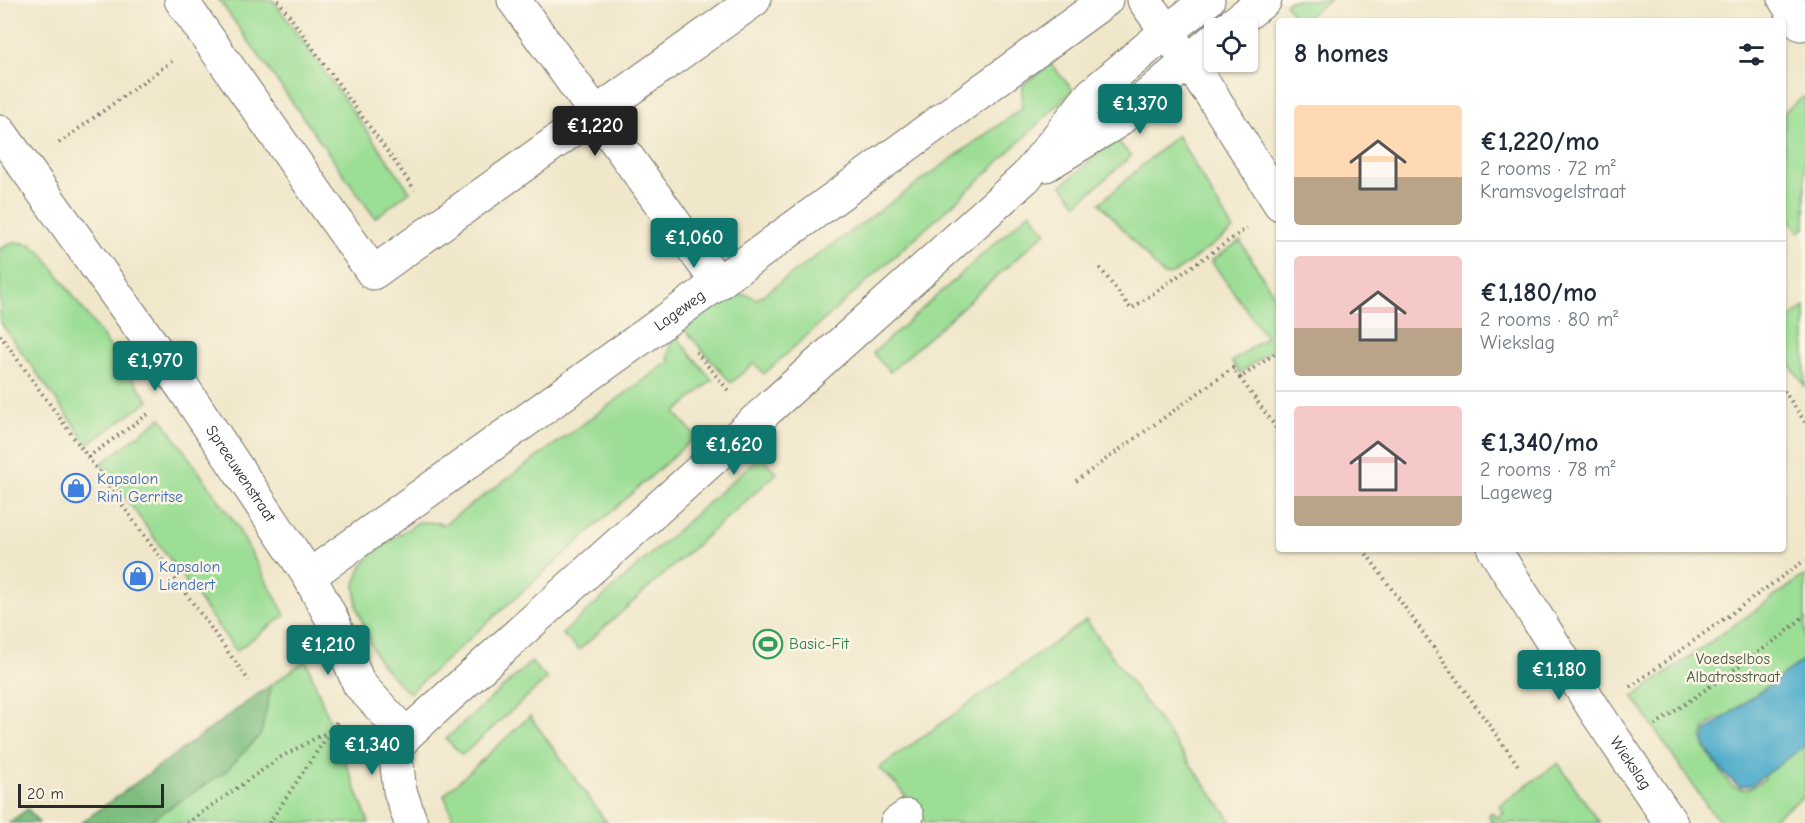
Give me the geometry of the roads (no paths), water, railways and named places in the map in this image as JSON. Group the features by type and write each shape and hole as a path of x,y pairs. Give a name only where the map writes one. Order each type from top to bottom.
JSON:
{"street":[{"path":"181,0 373,273 754,0"},
{"path":"514,0 718,283"},
{"name":"Lageweg","path":"309,576 669,319 1106,0"},
{"path":"1144,0 1211,94 1276,198"},
{"path":"411,823 400,790 395,750 406,735 1026,177 1091,95 1208,0"},
{"path":"1241,18 1264,0"},
{"path":"1785,0 1802,24 1805,21"},
{"path":"1026,177 1115,123 1204,48"},
{"name":"Spreeuwenstraat","path":"0,132 184,389 309,576 333,619 359,684 406,735"},
{"name":"Wiekslag","path":"1496,552 1596,712 1671,823"}],"water":[{"path":"1805,659 1805,746 1751,785 1740,787 1725,773 1709,752 1704,741 1706,731"}],"place":[{"name":"Kapsalon Rini Gerritse","path":"76,488"},
{"name":"Kapsalon Liendert","path":"138,576"},
{"name":"Basic-Fit","path":"768,644"}],"park label":[{"name":"Voedselbos Albatrosstraat","path":"1733,668"}]}
